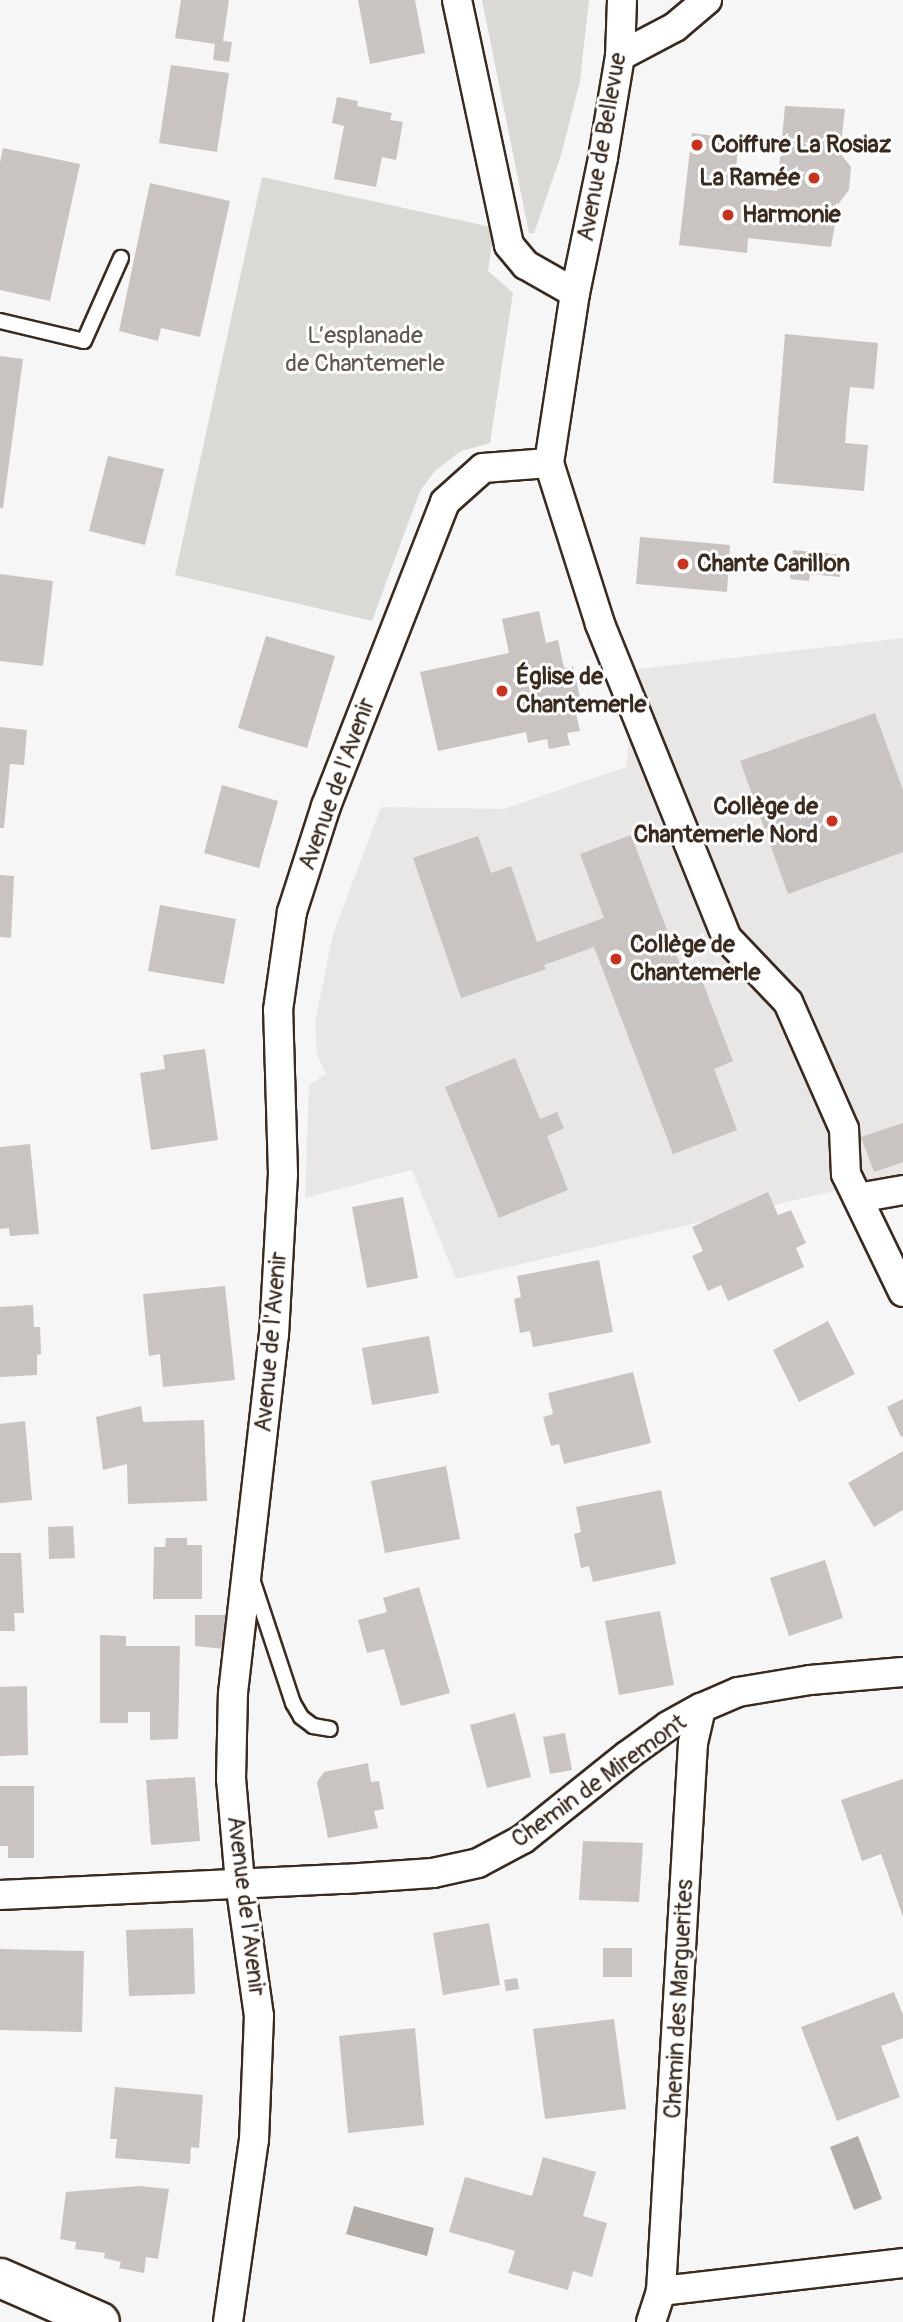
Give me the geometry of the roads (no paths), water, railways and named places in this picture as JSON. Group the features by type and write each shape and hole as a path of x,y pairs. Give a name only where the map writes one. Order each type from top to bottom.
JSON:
{"street":[{"path":"457,0 509,245 526,265 575,293"},
{"name":"Avenue de Bellevue","path":"549,463 575,293 603,158 620,56 622,0"},
{"path":"620,56 675,27 707,0"},
{"path":"549,463 600,624 727,938 788,1002 844,1129 846,1174 903,1293"},
{"name":"Avenue de l'Avenir","path":"228,2322 254,2140 259,2016 240,1883 231,1779 233,1693 274,1335 283,1174 278,1010 292,912 326,806 445,502 483,468 549,463"},
{"path":"858,1198 903,1190"},
{"name":"Chemin de Miremont","path":"0,1895 433,1873 478,1863 523,1839 628,1755 668,1726 701,1708 738,1692 810,1680 903,1672"},
{"name":"Chemin des Marguerites","path":"651,2322 660,2291 694,1743 701,1708"},
{"path":"660,2291 903,2263"},
{"path":"0,2278 100,2322"}],"lane":[{"path":"0,321 83,341 121,258"},
{"path":"249,1568 293,1703 307,1721 330,1729"}],"place":[{"name":"Coiffure La Rosiaz","path":"697,145"},
{"name":"La Ramée","path":"814,178"},
{"name":"Harmonie","path":"728,215"},
{"name":"Chante Carillon","path":"683,564"},
{"name":"Église de Chantemerle","path":"502,691"},
{"name":"Collège de Chantemerle Nord","path":"832,821"},
{"name":"Collège de Chantemerle","path":"616,959"}],"park label":[{"name":"L’esplanade de Chantemerle","path":"365,350"}]}
